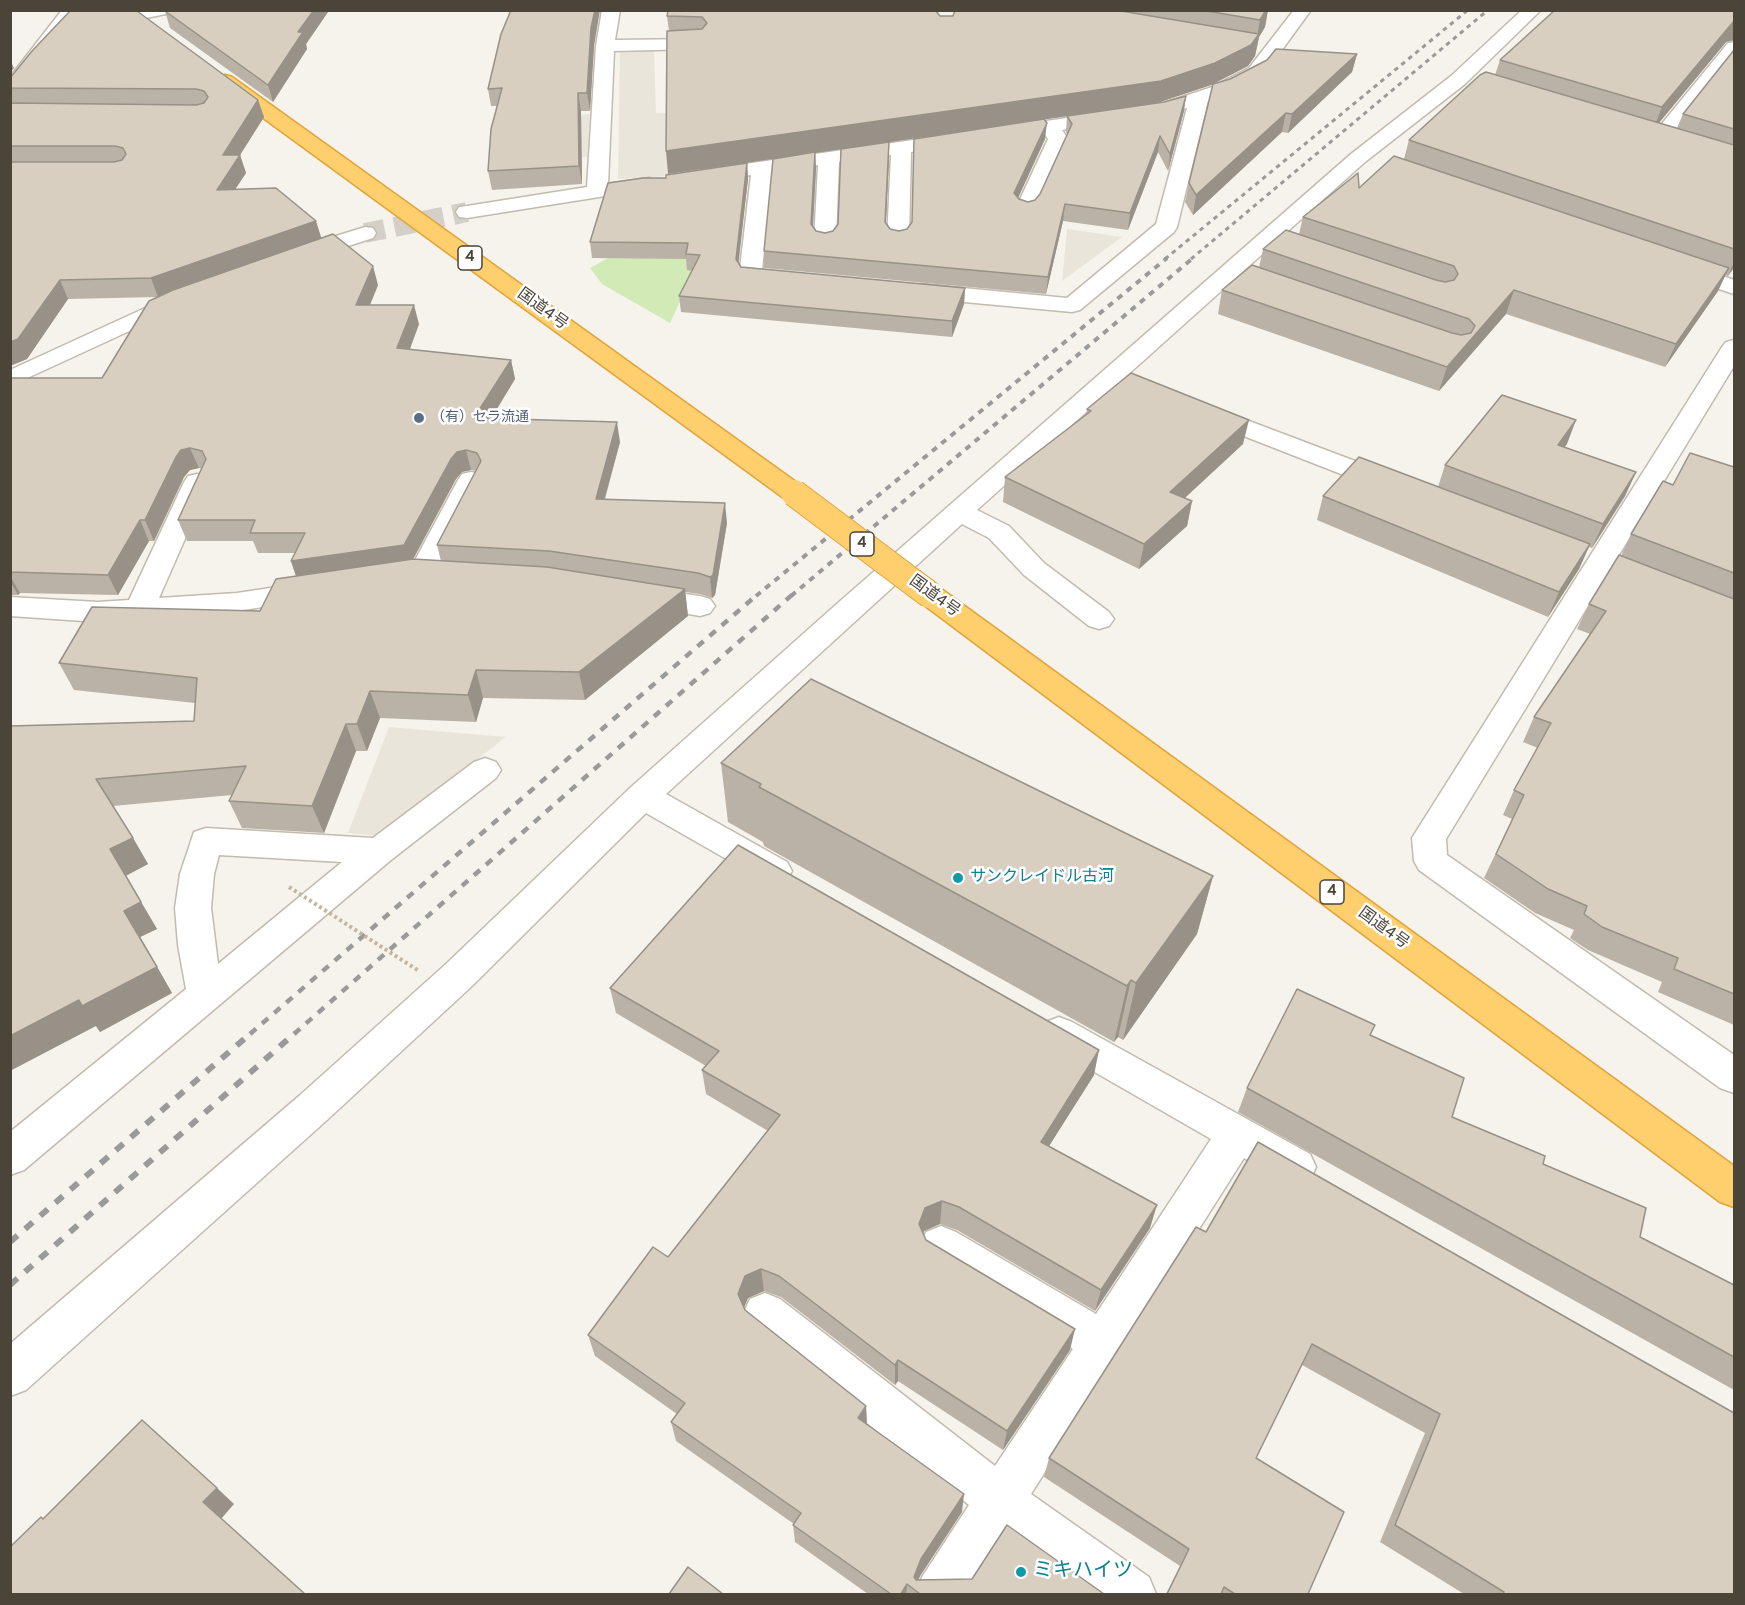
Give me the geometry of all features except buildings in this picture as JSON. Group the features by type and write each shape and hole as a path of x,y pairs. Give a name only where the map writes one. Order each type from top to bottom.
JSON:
{"highway":[{"path":"133,13 156,30"},
{"name":"国道4号","path":"204,65 794,493 1734,1189"}],"street":[{"path":"10,90 71,10"},
{"path":"133,13 160,10"},
{"path":"597,191 605,46 611,10"},
{"path":"687,178 1050,128 1161,110 1238,83 1256,72 1303,10"},
{"path":"10,1374 296,1123 459,975 643,796 959,512 1124,381 1369,161 1469,83 1533,10"},
{"path":"605,46 697,44"},
{"path":"1251,47 1273,51"},
{"path":"1658,141 1734,47"},
{"path":"905,290 1072,305 1166,227 1199,98"},
{"path":"1026,210 1058,139 1050,128"},
{"path":"1635,134 1680,148"},
{"path":"898,239 901,148"},
{"path":"825,241 829,158"},
{"path":"762,167 750,276 810,281"},
{"path":"467,212 665,181"},
{"path":"274,264 365,233"},
{"path":"1657,261 1734,287"},
{"path":"10,379 171,302 202,291"},
{"path":"1734,347 1429,838 1431,861 1734,1076"},
{"path":"1180,402 1412,492"},
{"path":"139,610 199,478"},
{"path":"454,577 409,577 471,480"},
{"path":"959,512 999,532 1034,569 1099,619"},
{"path":"10,606 98,612 139,610 237,602 340,587"},
{"path":"610,592 700,606"},
{"path":"10,1157 205,993 379,851 484,770"},
{"path":"643,796 810,891"},
{"path":"205,993 196,945 193,908 206,841 379,851"},
{"path":"1028,1015 1330,1187"},
{"path":"939,1594 1237,1134"},
{"path":"941,1246 1102,1342"},
{"path":"765,1314 1000,1500 1132,1594"}],"path":[{"path":"289,887 419,970"}],"shaded area":[{"path":"654,50 656,113 683,113 686,175 618,179 620,51"},
{"path":"590,114 587,157 552,159 557,116"},
{"path":"1067,229 1122,237 1062,281"},
{"path":"389,727 506,737 378,836 348,833"}],"green space":[{"path":"646,237 679,238 694,271 670,323 602,284 590,268"}],"tunnel":[{"path":"365,233 467,212"}],"railway":[{"path":"1165,259 1468,10"},
{"path":"1191,259 1488,10"},
{"path":"756,596 1167,258"},
{"path":"791,596 1193,258"},
{"path":"250,1034 758,594"},
{"path":"294,1034 793,594"},
{"path":"10,1242 251,1033"},
{"path":"10,1285 295,1033"}],"place":[{"name":"（有）セラ流通","path":"419,418"},
{"name":"サンクレイドル古河","path":"958,878"},
{"name":"ミキハイツ","path":"1021,1572"}]}
